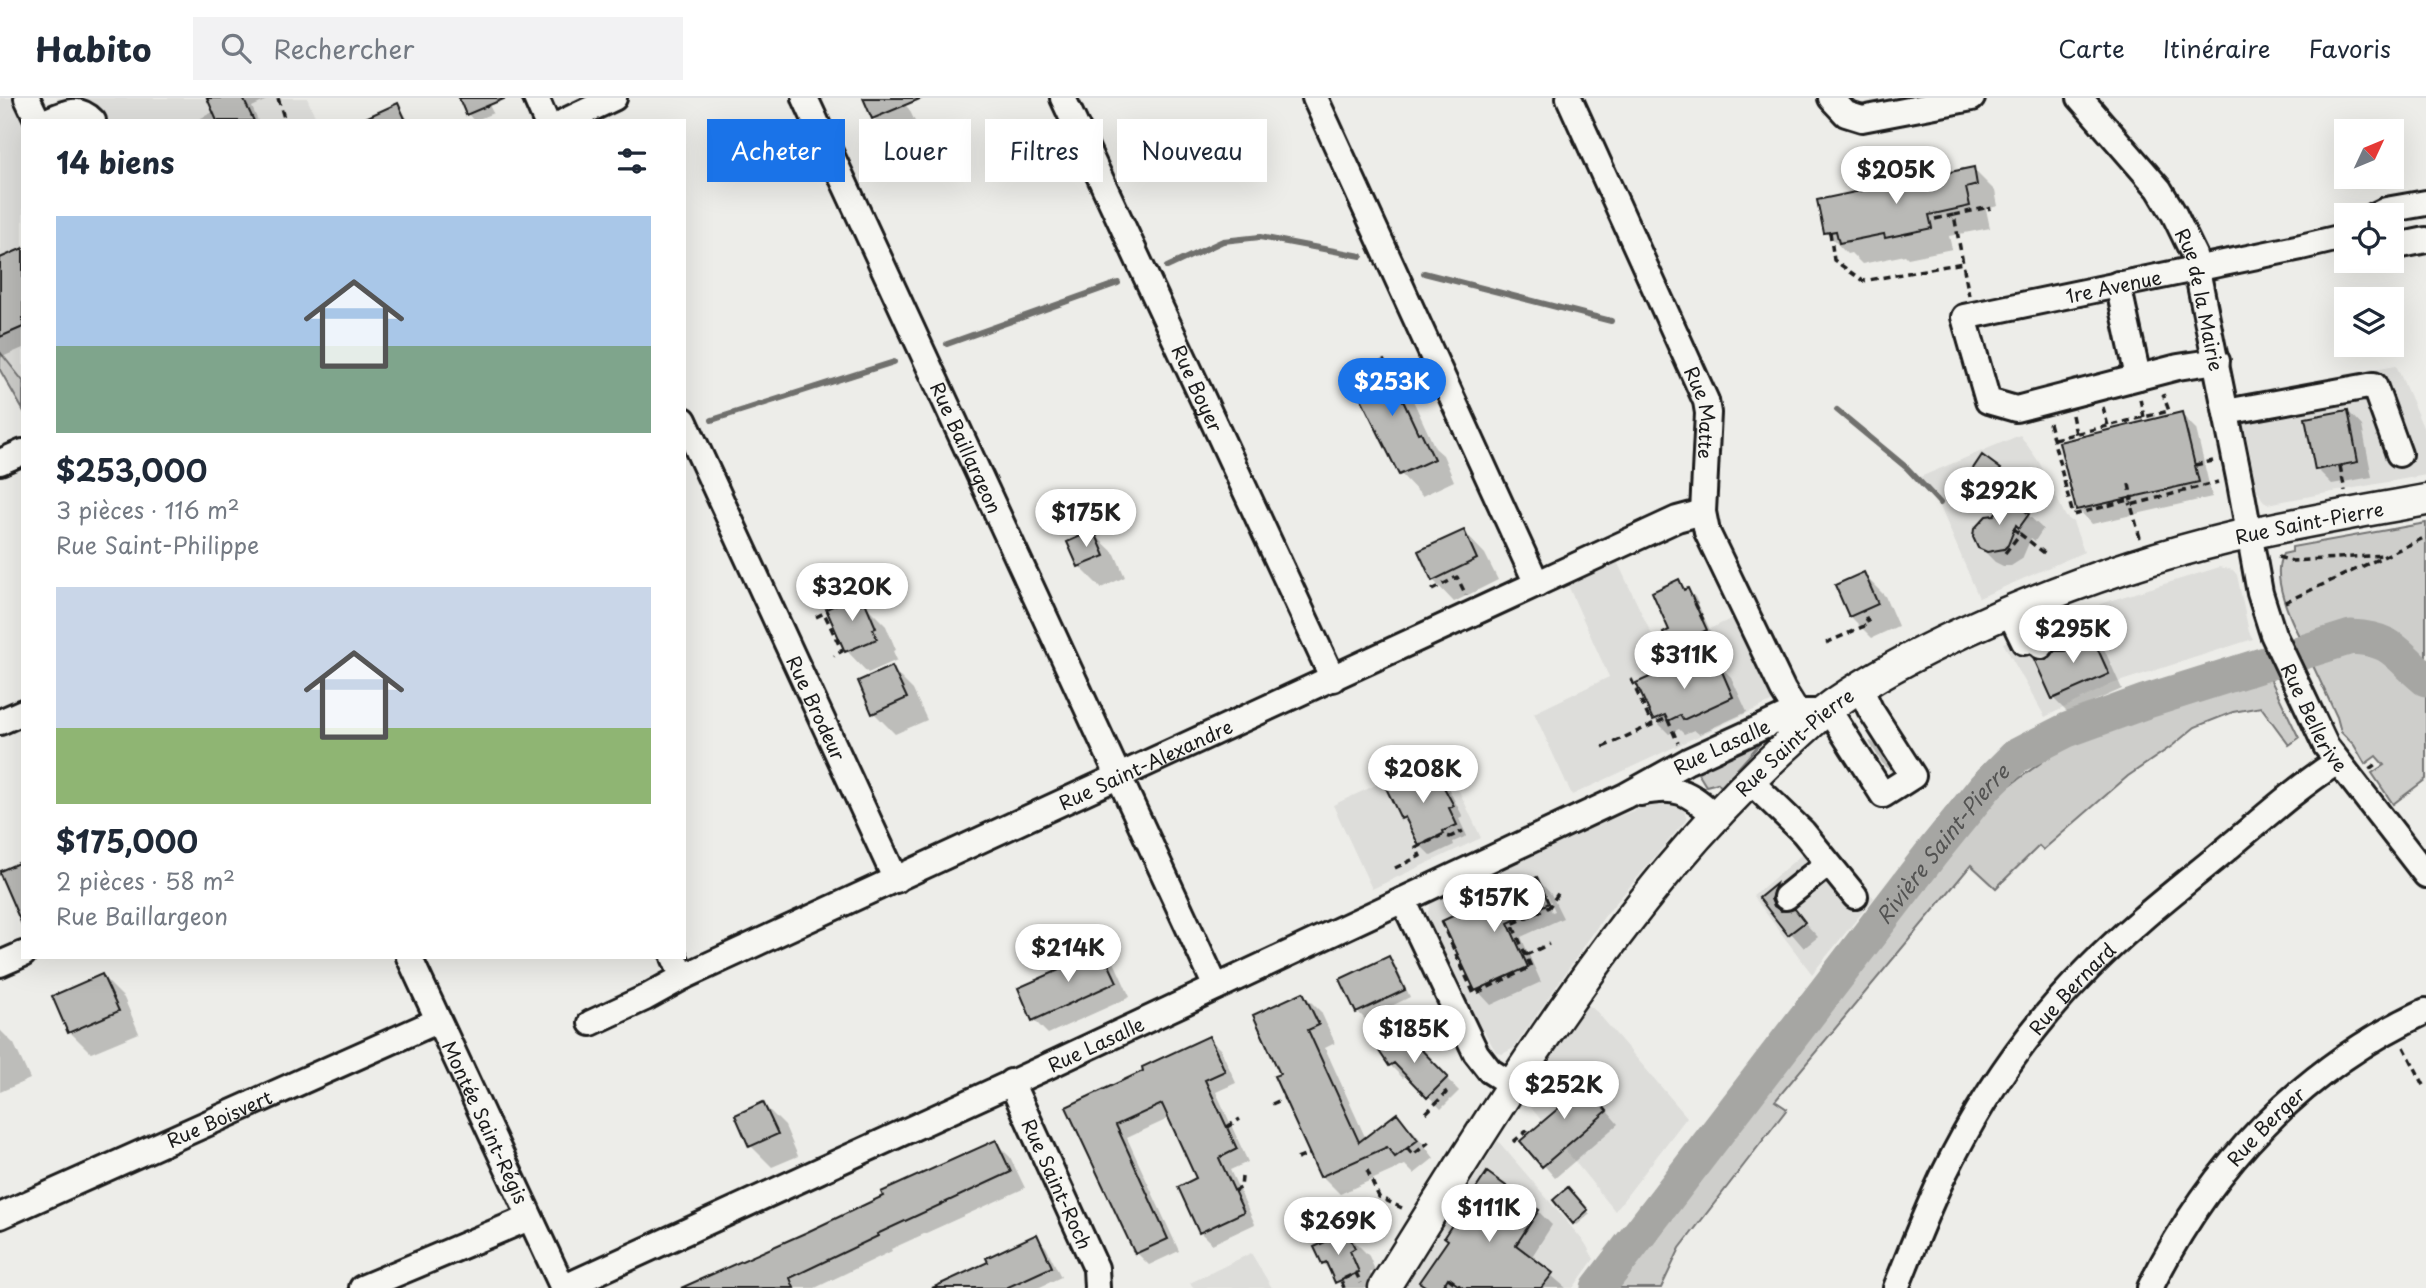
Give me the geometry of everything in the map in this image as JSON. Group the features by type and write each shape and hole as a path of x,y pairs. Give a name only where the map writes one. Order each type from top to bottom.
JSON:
{"main road":[{"name":"Rue Saint-Pierre","path":"1384,1288 1512,1085 1601,954 1715,816 1813,715 1934,646 2009,611 2117,570 2249,534 2426,500"}],"street":[{"path":"27,98 37,119"},
{"path":"536,98 546,119"},
{"path":"569,119 614,98"},
{"name":"Rue Baillargeon","path":"805,98 1216,987"},
{"name":"Rue Boyer","path":"1063,98 1333,679"},
{"path":"1315,98 1538,583"},
{"name":"Rue Matte","path":"1569,98 1706,401 1709,413 1703,512 1707,531 1813,715 1883,795 1913,776 1870,709 1860,687"},
{"path":"1830,98 1846,114 1862,119 1972,98"},
{"name":"Rue de la Mairie","path":"2080,98 2158,189 2182,229 2198,268 2249,534"},
{"path":"51,119 67,112 88,116"},
{"path":"2404,207 2426,203"},
{"name":"1re Avenue","path":"1968,316 2334,239"},
{"path":"2404,245 2426,240"},
{"path":"2118,284 2138,377"},
{"path":"1968,316 1988,401 2016,409 2178,367 2217,361"},
{"path":"2226,412 2374,385 2399,454"},
{"name":"Rue Brodeur","path":"686,424 895,880"},
{"path":"0,462 21,453"},
{"name":"Rue Saint-Alexandre","path":"591,1023 645,998 678,967 895,880 1677,519 1703,512"},
{"name":"Rue Bellerive","path":"2249,534 2260,593 2273,634 2316,728 2337,762 2426,875"},
{"path":"2009,611 2024,642 2055,637"},
{"path":"0,722 21,713"},
{"name":"Rue Lasalle","path":"563,1288 1403,900 1625,796 1688,761 1813,715"},
{"name":"Rue Bernard","path":"1896,1288 1928,1209 1961,1141 1996,1083 2051,1010 2088,968 2142,919 2302,787 2337,762"},
{"path":"1749,780 1803,832 1855,896"},
{"name":"Rue Lasalle","path":"1625,796 1657,789 1681,791 1693,797 1715,816"},
{"path":"1786,897 1827,863"},
{"path":"1403,900 1476,1053 1490,1071 1512,1085"},
{"path":"0,964 21,955"},
{"name":"Montée Saint-Régis","path":"410,959 563,1288"},
{"name":"Rue Berger","path":"2150,1288 2195,1207 2261,1126 2301,1090 2346,1056 2426,1012"},
{"name":"Rue Boisvert","path":"0,1216 437,1021"},
{"name":"Rue Saint-Roch","path":"1011,1082 1096,1268 1097,1288"},
{"path":"362,1288 529,1218"}],"path":[{"path":"278,98 284,119"},
{"path":"1935,219 1948,213 1954,215 1989,207 1990,210"},
{"path":"1954,215 1963,263 1968,316"},
{"path":"1830,232 1834,260 1863,281 1963,263"},
{"path":"1388,369 1401,382 1402,398"},
{"path":"2054,439 2169,411 2164,400"},
{"path":"2141,405 2144,417"},
{"path":"2105,415 2108,426"},
{"path":"2073,422 2076,434"},
{"path":"2050,427 2073,515 2220,482"},
{"path":"2195,466 2216,460"},
{"path":"2340,466 2345,492"},
{"path":"2129,484 2132,499 2130,502 2140,538"},
{"path":"2012,528 2047,555"},
{"path":"2005,553 2020,534"},
{"path":"2283,603 2426,537"},
{"path":"2278,556 2292,561 2387,555"},
{"path":"1432,590 1457,577"},
{"path":"1695,603 1703,620"},
{"path":"1826,643 1870,624 1863,611"},
{"path":"816,617 824,612 835,633 842,651 834,656"},
{"path":"2055,637 2104,618"},
{"path":"1631,679 1652,725"},
{"path":"1603,747 1667,718 1680,748"},
{"path":"1395,868 1420,856 1416,848 1442,835 1450,837 1463,831"},
{"path":"1441,921 1474,994 1531,967 1510,925 1549,907 1559,892"},
{"path":"1535,914 1538,920"},
{"path":"1526,955 1549,944"},
{"path":"2401,1041 2426,1089"},
{"path":"1539,1100 1555,1085 1558,1088"},
{"path":"1426,1113 1446,1093 1444,1090"},
{"path":"1272,1104 1284,1098"},
{"path":"1227,1127 1240,1119"},
{"path":"1514,1142 1529,1129 1531,1132"},
{"path":"1407,1148 1413,1155 1429,1142"},
{"path":"1297,1159 1310,1154"},
{"path":"1367,1170 1379,1198 1413,1214"},
{"path":"1234,1191 1241,1188 1242,1177"},
{"path":"1345,1288 1341,1280 1356,1273"},
{"path":"1442,1288 1448,1278 1462,1288"}],"shaded area":[{"path":"0,98 12,98 21,119 21,407 0,370"},
{"path":"57,98 307,98 316,119 67,119"},
{"path":"0,352 21,378 21,407 0,370"},
{"path":"2396,365 2426,434 2426,475 2267,504 2257,490 2238,394"},
{"path":"2020,435 2039,462 2066,517 2073,522 2084,552 1979,598 1939,504 1913,480"},
{"path":"2426,523 2426,668 2397,641 2369,631 2339,632 2302,642 2280,586 2280,563 2283,554 2292,552 2292,547"},
{"path":"1615,557 1660,652 1735,617 1773,701 1572,795 1534,713 1609,677 1566,581"},
{"path":"2220,567 2233,570 2237,575 2249,632 2253,639 2112,684 2045,717 2003,643 2112,600"},
{"path":"2363,649 2387,655 2426,686 2426,779 2393,804 2372,773 2384,765 2376,756 2365,764 2354,745 2341,732 2337,717 2309,657 2332,650"},
{"path":"2268,674 2299,738 2289,745 2261,707 2233,712 2195,727 2128,776 2043,850 2039,846 1996,888 1971,865 1775,1101 1787,1109 1680,1248 1661,1288 1618,1288 1949,853 1998,794 2065,745"},
{"path":"1765,738 1721,787 1718,783 1706,786 1693,765"},
{"path":"1442,754 1481,838 1372,889 1333,805"},
{"path":"1668,797 1684,810 1687,819 1604,917 1514,1048 1502,1054 1496,1052 1484,1031 1479,1033 1435,938 1429,923 1431,903 1448,890 1526,853"},
{"path":"1820,839 1874,898 1812,974 1753,896"},
{"path":"1586,1003 1597,1012 1687,1117 1615,1211 1524,1099"},
{"path":"1498,1141 1585,1243 1594,1259 1573,1288 1404,1288"},
{"path":"1251,1253 1272,1288 1194,1288 1190,1283"}],"building":[{"path":"207,98 243,98 253,119 216,119"},
{"path":"459,98 506,98 466,115"},
{"path":"863,98 922,98 872,119"},
{"path":"398,103 405,119 363,119"},
{"path":"1974,167 1977,185 1966,188 1970,206 1929,215 1932,228 1885,238 1884,234 1839,243 1836,231 1824,233 1817,200"},
{"path":"21,249 21,328 0,337 0,258"},
{"path":"1384,360 1418,433 1421,432 1434,459 1399,475 1350,376"},
{"path":"2348,410 2358,462 2315,470 2305,418"},
{"path":"2182,412 2199,482 2076,510 2059,442"},
{"path":"1982,455 2001,469 1991,483 1972,470"},
{"path":"2007,497 2029,514 2019,528 2016,525 2004,549 1987,552 1978,548 1973,537 1974,529 1986,516 1994,515"},
{"path":"1094,530 1105,556 1078,567 1067,542"},
{"path":"1464,530 1477,559 1432,581 1418,551"},
{"path":"1864,572 1878,604 1849,617 1835,585"},
{"path":"1679,579 1684,590 1688,588 1707,630 1669,648 1663,633 1669,630 1652,592"},
{"path":"857,595 861,604 865,602 876,628 873,629 877,639 845,652 826,609"},
{"path":"2087,625 2109,674 2052,699 2034,659 2046,660 2055,651 2065,651 2074,641 2074,631"},
{"path":"1717,660 1733,697 1683,720 1680,715 1668,721 1665,715 1653,720 1636,683 1679,664 1684,675"},
{"path":"892,666 907,698 872,714 858,681"},
{"path":"1433,767 1454,806 1449,808 1457,825 1419,846 1405,817 1401,819 1385,786 1404,777 1406,780"},
{"path":"21,862 21,922 0,874 0,871"},
{"path":"1537,877 1549,903 1508,923 1528,967 1475,991 1442,921"},
{"path":"1776,884 1771,899 1774,906 1781,911 1795,909 1805,922 1788,935 1759,898"},
{"path":"1100,946 1117,982 1032,1021 1018,988 1075,963 1073,958"},
{"path":"1389,956 1405,990 1356,1013 1340,979"},
{"path":"102,974 119,1011 68,1033 52,996"},
{"path":"1303,992 1319,1025 1308,1030 1359,1142 1397,1113 1418,1140 1395,1157 1387,1147 1320,1177 1274,1076 1280,1074 1253,1015"},
{"path":"1406,1034 1448,1077 1427,1098 1394,1063 1389,1066 1379,1051"},
{"path":"1209,1036 1225,1071 1205,1080 1237,1149 1219,1158 1244,1212 1199,1233 1178,1187 1196,1178 1162,1104 1116,1125 1168,1239 1135,1254 1066,1107"},
{"path":"1578,1077 1607,1111 1542,1167 1520,1141 1560,1107 1550,1095 1566,1081 1569,1085"},
{"path":"763,1102 778,1134 749,1147 735,1115"},
{"path":"996,1140 1011,1172 790,1278 794,1288 681,1288 805,1233 883,1196 881,1192"},
{"path":"1487,1172 1539,1210 1516,1245 1553,1273 1541,1288 1462,1288 1448,1278 1442,1288 1428,1288 1419,1282 1448,1240 1444,1237"},
{"path":"1568,1187 1588,1210 1573,1224 1553,1200"},
{"path":"1347,1232 1355,1248 1350,1251 1359,1272 1335,1283 1326,1262 1322,1264 1314,1247"},
{"path":"1037,1234 1052,1267 1006,1288 932,1288 988,1262 986,1258"}],"waterway":[{"path":"1167,267 1223,241 1260,237 1361,256"},
{"path":"1424,273 1611,321"},
{"path":"947,344 1118,283"},
{"path":"712,420 894,362"},
{"path":"1837,410 1907,468 1940,503"},
{"name":"Rivière Saint-Pierre","path":"1598,1288 1931,854 1985,787 2016,756 2067,730 2144,702 2351,637 2366,638 2386,645 2426,679"}]}
